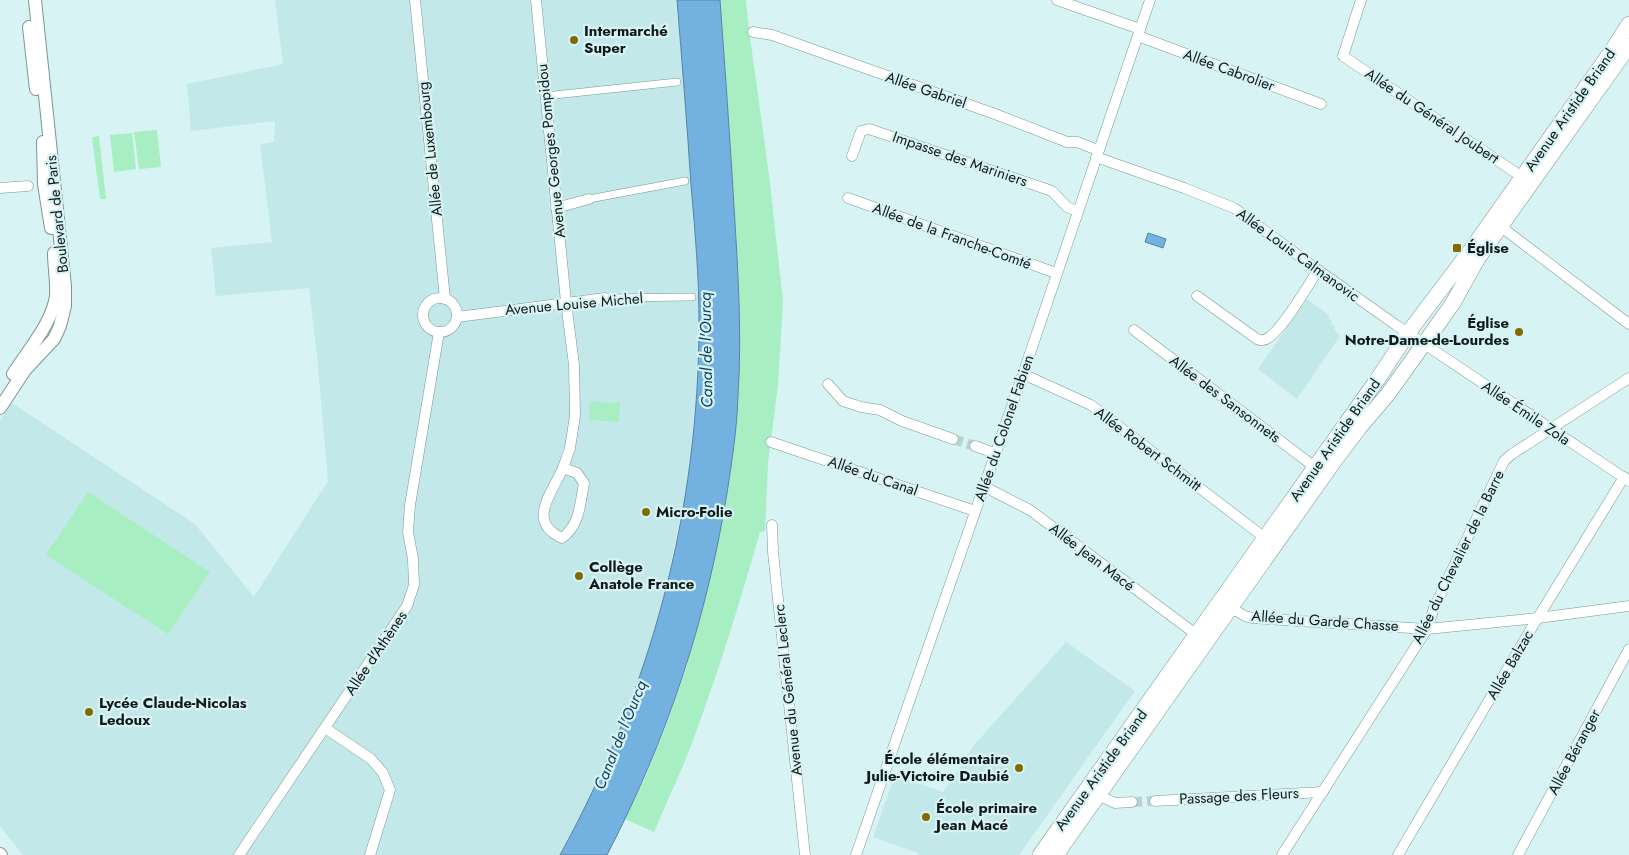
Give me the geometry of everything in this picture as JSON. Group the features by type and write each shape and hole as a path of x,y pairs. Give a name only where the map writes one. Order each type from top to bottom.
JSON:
{"main road":[{"name":"Avenue Aristide Briand","path":"1040,855 1316,468 1378,380 1408,333 1470,251 1629,24"},
{"name":"Avenue Aristide Briand","path":"1056,855 1347,443 1388,394 1453,303 1478,258 1500,226 1627,54"}],"street":[{"name":"Boulevard de Paris","path":"0,393 48,319 54,306 56,294 52,234 44,184 43,143 32,66 26,0"},
{"name":"Boulevard de Paris","path":"0,408 25,370 54,339 60,326 65,306 65,286 35,0"},
{"name":"Allée de Luxembourg","path":"415,0 445,299"},
{"name":"Avenue Georges Pompidou","path":"536,0 556,208 574,365 575,416 570,448 563,468 543,510 543,522 552,533 562,538 576,524 584,482 577,473 563,468"},
{"name":"Allée Cabrolier","path":"1057,0 1321,104"},
{"name":"Allée du Colonel Fabien","path":"856,855 1150,0"},
{"name":"Allée du Général Joubert","path":"1361,0 1343,56 1522,177"},
{"name":"Allée Gabriel","path":"753,32 772,35 994,114 1066,142 1077,142 1097,154"},
{"path":"545,96 677,82"},
{"name":"Impasse des Mariniers","path":"852,156 861,131 869,129 1052,191 1067,207 1077,211"},
{"name":"Allée Louis Calmanovic","path":"1097,154 1234,208 1318,270 1424,344"},
{"path":"556,208 589,199 684,181"},
{"path":"0,188 28,186"},
{"name":"Allée de la Franche-Comté","path":"848,198 1056,273"},
{"path":"1500,226 1629,324"},
{"path":"1197,296 1257,340 1262,341 1269,338 1278,329 1318,270"},
{"name":"Avenue Louise Michel","path":"457,317 605,298 692,297"},
{"path":"439,298 445,299 454,306 457,317 453,326 439,332 433,331 424,324 422,312 428,302 439,298"},
{"name":"Allée des Sansonnets","path":"1134,330 1316,468"},
{"name":"Allée d'Athènes","path":"239,855 407,606 414,585 413,559 408,532 410,505 439,332"},
{"name":"Allée Émile Zola","path":"1424,344 1626,479"},
{"name":"Allée Robert Schmitt","path":"1022,374 1091,405 1265,538"},
{"name":"Allée du Chevalier de la Barre","path":"1282,855 1427,628 1434,608 1504,461 1629,378"},
{"path":"828,384 843,400 862,407 880,410 902,421 953,438"},
{"name":"Allée du Canal","path":"771,442 975,511"},
{"path":"976,446 994,453"},
{"name":"Allée Balzac","path":"1398,855 1538,618 1626,479"},
{"name":"Allée Jean Macé","path":"984,486 1030,510 1197,635"},
{"name":"Avenue du Général Leclerc","path":"772,525 773,552 805,855"},
{"name":"Allée du Garde Chasse","path":"1232,608 1252,618 1427,628 1538,618 1629,606"},
{"name":"Allée Béranger","path":"1518,855 1629,649"},
{"path":"325,728 371,759 383,773 390,790 370,855"},
{"name":"Passage des Fleurs","path":"1155,801 1323,792"},
{"path":"1098,795 1115,803 1132,802"}],"shaded area":[{"path":"275,0 677,0 695,229 699,321 696,409 686,491 662,605 648,655 611,753 592,795 560,855 23,855 0,826 0,421 12,403 195,524 254,597 328,481 309,288 216,296 211,248 272,242 260,144 274,142 275,121 191,131 187,84 283,64"},
{"path":"1307,299 1329,315 1328,318 1332,321 1331,324 1340,336 1297,399 1258,369"},
{"name":"École élémentaire Julie-Victoire Daubié","path":"1066,642 1135,691 1019,855 918,855 918,853 873,837 895,775 943,792 975,744"}],"green space":[{"path":"720,0 746,0 783,301 778,385 768,463 765,531 760,532 725,648 696,733 654,832 625,819 644,780 687,666 730,469 738,397 740,333 738,266"},
{"path":"157,130 161,167 139,169 134,132"},
{"path":"132,133 136,169 114,172 110,135"},
{"path":"99,136 106,199 100,199 92,137"},
{"path":"590,402 620,403 619,422 589,420"},
{"path":"88,492 210,572 168,634 46,555"}],"water":[{"name":"Canal de l'Ourcq","path":"677,0 720,0 739,302 740,349 737,420 732,457 718,541 696,634 682,679 648,768 607,855 560,855 592,792 620,728 644,664 664,598 679,530 690,462 697,393 699,305"},
{"path":"1148,233 1166,239 1163,248 1145,242"}],"tunnel":[{"path":"953,439 975,446"},
{"path":"1132,802 1155,801"}],"place":[{"name":"Intermarché Super","path":"574,40"},
{"name":"Église","path":"1457,248"},
{"name":"Église Notre-Dame-de-Lourdes","path":"1519,332"},
{"name":"Micro-Folie","path":"646,512"},
{"name":"Collège Anatole France","path":"579,576"},
{"name":"Lycée Claude-Nicolas Ledoux","path":"89,712"},
{"name":"École élémentaire Julie-Victoire Daubié","path":"1019,768"},
{"name":"École primaire Jean Macé","path":"926,817"}]}
